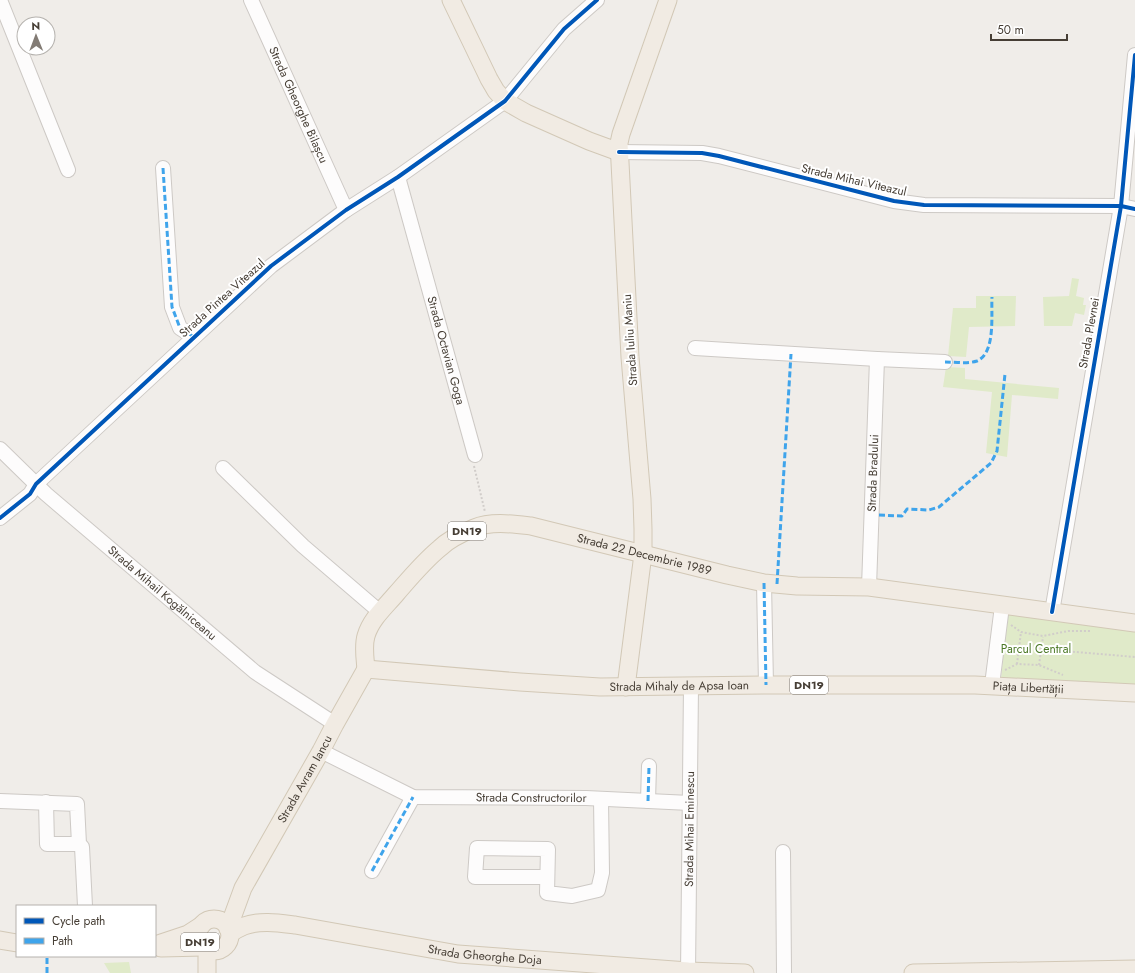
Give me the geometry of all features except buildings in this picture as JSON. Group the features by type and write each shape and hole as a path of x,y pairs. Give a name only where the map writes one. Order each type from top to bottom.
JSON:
{"main road":[{"path":"451,0 488,79 505,101 533,116 589,141 619,152"},
{"name":"Strada Iuliu Maniu","path":"626,687 643,554 642,499 630,357 619,152 621,134 668,0"},
{"name":"Strada 22 Decembrie 1989","path":"366,669 364,651 365,637 370,626 380,612 415,572 440,547 462,533 475,527 488,525 509,524 531,526 764,583 797,586 870,587 1001,611"},
{"name":"DN19","path":"1001,611 1052,612 1135,623"},
{"name":"Strada Avram Iancu","path":"156,945 188,934 205,923 228,907 243,888 322,751 335,724 366,669"},
{"name":"Strada Mihaly de Apsa Ioan","path":"366,669 520,682 626,687 992,680"},
{"name":"Piața Libertății","path":"992,680 1135,693"},
{"name":"Strada Avram Iancu","path":"229,931 243,888"},
{"name":"DN19","path":"156,948 206,949 215,951 223,948 227,943 229,931 223,922 216,920 205,923 198,932 199,939 206,949"},
{"name":"Strada Gheorghe Doja","path":"229,931 244,926 277,923 458,954 688,972 745,973"},
{"path":"0,940 16,943"},
{"path":"206,949 207,973"},
{"path":"913,973 1135,969"}],"street":[{"path":"0,0 68,170"},
{"name":"Strada Gheorghe Bilașcu","path":"251,0 346,210"},
{"name":"Strada Pintea Viteazul","path":"0,518 30,494 36,484 272,266 346,210 398,177 505,101 564,29 597,0"},
{"name":"Strada Plevnei","path":"1052,612 1128,207 1135,55"},
{"name":"Strada Mihai Viteazul","path":"619,152 694,153 719,156 903,203 924,205 1128,207"},
{"path":"163,168 172,307 180,328 194,337"},
{"name":"Strada Octavian Goga","path":"398,177 475,455"},
{"path":"695,348 945,362"},
{"name":"Strada Bradului","path":"870,587 877,359"},
{"name":"Strada Mihail Kogălniceanu","path":"0,449 46,494 255,672 335,724"},
{"path":"224,468 303,546 380,612"},
{"path":"764,583 766,685"},
{"name":"Piața Libertății","path":"992,680 1001,611"},
{"name":"Strada Mihai Eminescu","path":"688,972 691,686"},
{"name":"Strada Constructorilor","path":"322,751 413,797 600,799 690,802"},
{"path":"648,801 649,766"},
{"path":"372,870 413,797"},
{"path":"547,877 475,877 477,848 548,849 547,893 572,896 598,890 602,873 600,799"},
{"path":"0,801 77,804 79,844 82,847 85,905"},
{"path":"46,802 48,844 79,844"},
{"path":"783,852 784,973"}],"path":[{"path":"475,455 473,460 488,525"},
{"path":"1001,611 1020,632 1043,636 1068,631 1090,632"},
{"path":"1017,664 1020,632"},
{"path":"1039,665 1043,636"},
{"path":"1041,649 1135,657"},
{"path":"992,680 1017,664 1039,665 1064,676"}],"green space":[{"path":"1072,278 1079,279 1076,296 1084,298 1083,305 1086,305 1084,315 1075,313 1072,326 1044,326 1043,297 1069,296"},
{"path":"976,296 1016,296 1015,326 969,327 966,357 948,356 953,308 976,308"},
{"path":"946,367 965,368 965,379 1059,388 1058,399 1012,395 1007,457 986,453 992,392 943,387"},
{"name":"Parcul Central","path":"1007,614 1135,630 1135,684 1001,680"},
{"path":"129,962 131,973 110,973 104,963"}],"marked path":[{"path":"163,168 172,307 180,328 194,337"},
{"path":"945,362 966,363 977,361 983,357 990,342 992,297"},
{"path":"777,584 791,354"},
{"path":"879,515 902,516 907,509 929,510 939,507 991,463 997,451 1005,374"},
{"path":"764,583 766,685"},
{"path":"648,801 649,766"},
{"path":"372,871 413,797"},
{"path":"47,957 47,973"}],"cycle path":[{"path":"0,518 30,494 36,484 271,266 346,210 398,177 505,101 564,29 597,0"},
{"path":"1052,612 1121,206 1135,55"},
{"path":"619,152 702,153 719,156 894,201 924,205 1121,206 1135,209"}]}
